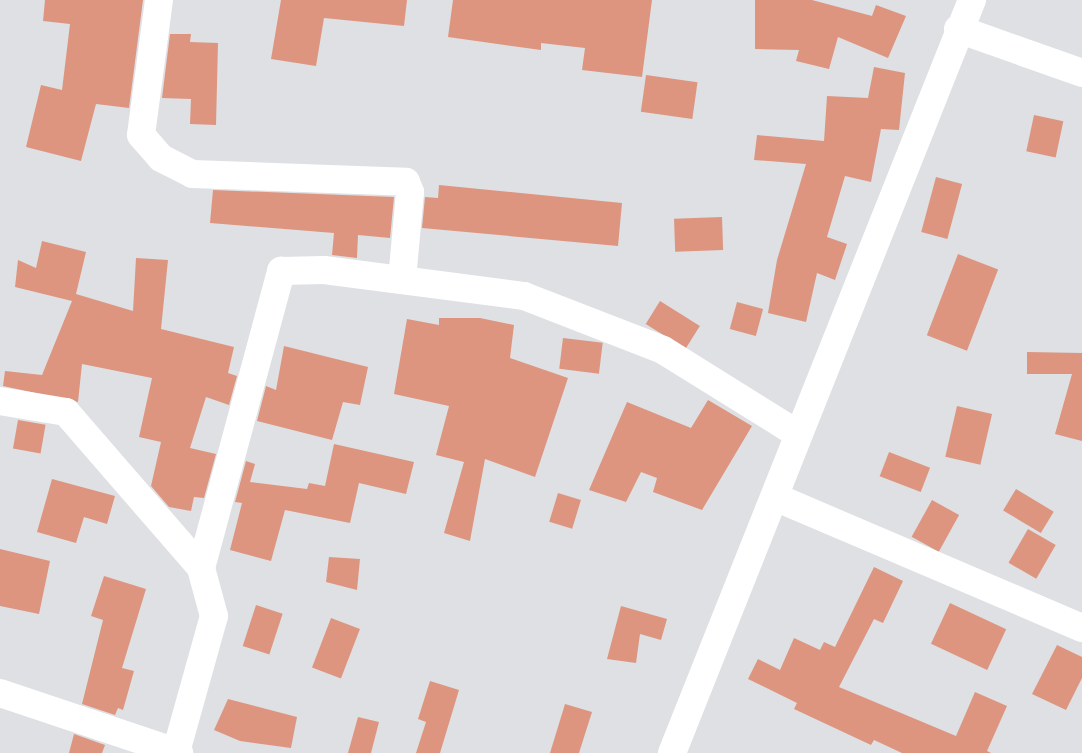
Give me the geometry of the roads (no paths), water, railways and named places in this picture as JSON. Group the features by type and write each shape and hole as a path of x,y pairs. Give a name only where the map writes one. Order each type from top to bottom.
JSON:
{"street":[{"path":"159,0 141,135 161,158 192,174 406,182 410,192 402,280"},
{"path":"672,753 775,497 798,434 934,103 958,29 972,0"},
{"path":"958,29 1082,73"},
{"path":"201,568 282,270 324,270 524,296 663,350 798,434"},
{"path":"0,401 66,412 201,568 214,616 163,750 0,693"},
{"path":"775,497 1082,628"}]}
